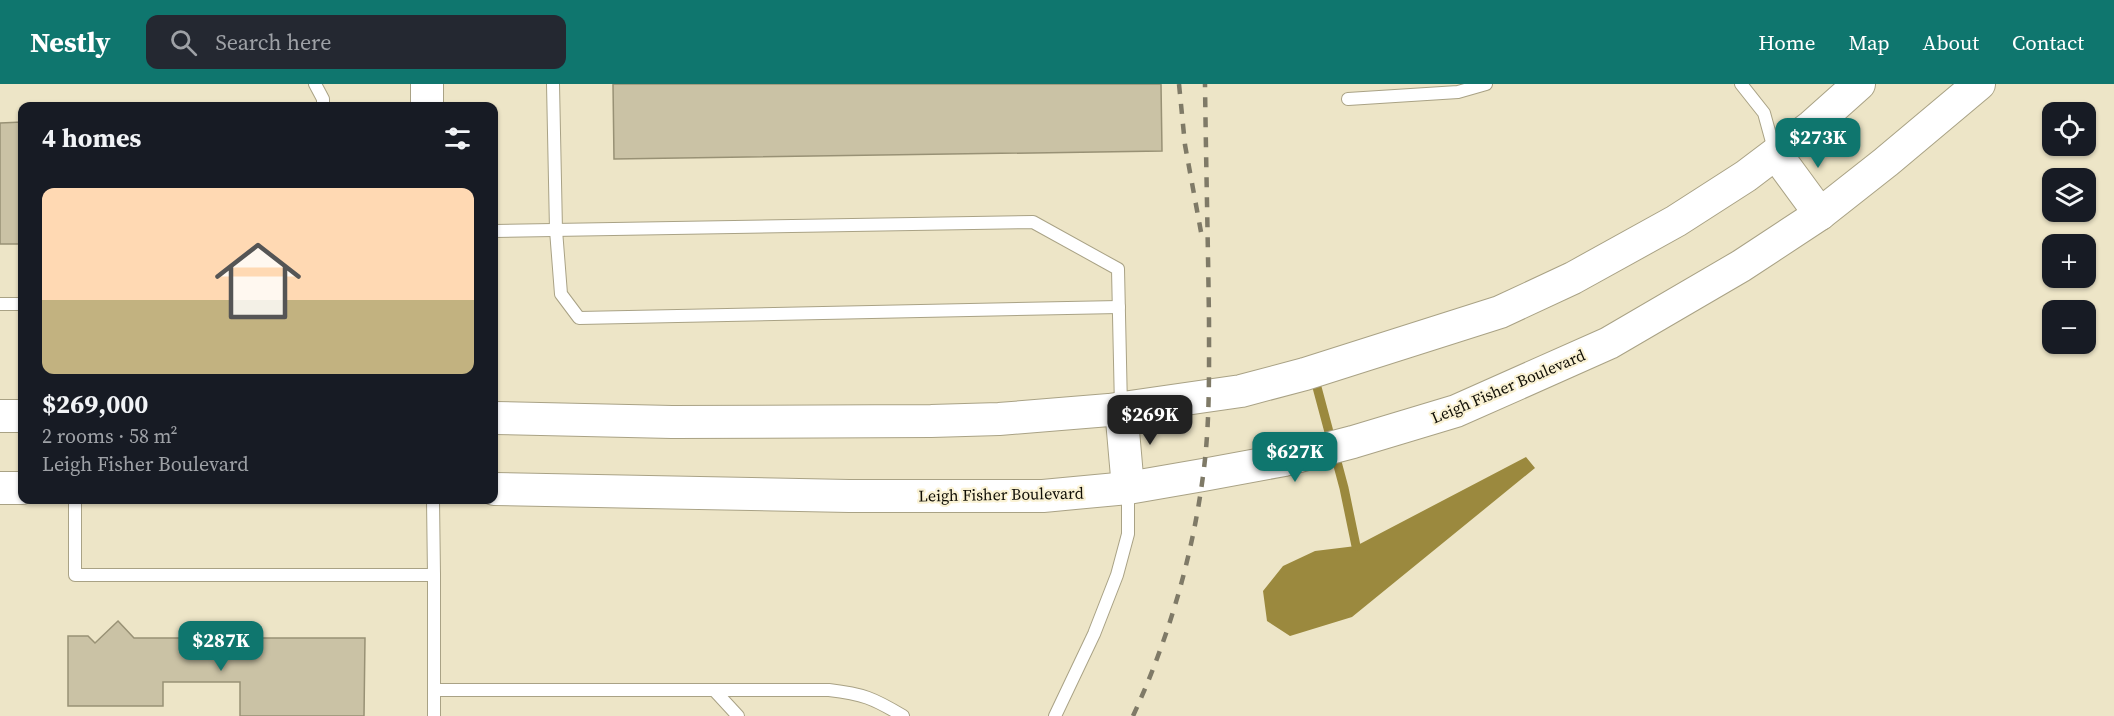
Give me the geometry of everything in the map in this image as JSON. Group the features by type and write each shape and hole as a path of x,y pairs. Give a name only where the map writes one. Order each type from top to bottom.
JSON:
{"street":[{"path":"427,84 427,102"},
{"path":"498,418 672,422 931,422 999,419 1121,408 1241,391 1305,374 1500,312 1573,278 1676,221 1746,176 1812,126 1859,84"},
{"name":"Leigh Fisher Boulevard","path":"498,489 849,496 1043,496 1128,488 1284,460 1353,442 1456,411 1609,343 1741,266 1820,214 1979,84"},
{"path":"1776,154 1820,214"},
{"path":"1121,408 1128,488"},
{"path":"0,416 18,416"},
{"path":"0,488 18,488"}],"lane":[{"path":"315,84 323,102"},
{"path":"553,84 556,230 561,294 579,318 1119,307"},
{"path":"1348,99 1458,92 1486,84"},
{"path":"1741,84 1764,113 1776,154"},
{"path":"498,231 1033,222 1118,269 1121,408"},
{"path":"0,304 18,304"},
{"path":"1054,716 1094,634 1117,575 1128,534 1128,488"},
{"path":"75,504 75,575 434,575"},
{"path":"433,504 434,716"},
{"path":"434,690 828,690 854,693 874,699 903,716"},
{"path":"714,690 738,716"}],"shaded area":[{"path":"1526,457 1535,468 1352,617 1290,636 1267,621 1263,591 1283,566 1315,551 1356,546"}],"building":[{"path":"613,84 1161,84 1162,151 614,159"},
{"path":"18,122 18,244 0,244 0,123"},
{"path":"118,621 134,638 365,638 364,716 240,716 240,682 163,682 163,706 68,706 68,636 88,636 95,643"}],"waterway":[{"path":"1314,376 1344,488 1356,546"}],"railway":[{"path":"1179,84 1185,145 1201,232"},
{"path":"1133,716 1168,629 1177,599 1192,538 1205,457 1209,360 1205,84"}]}
